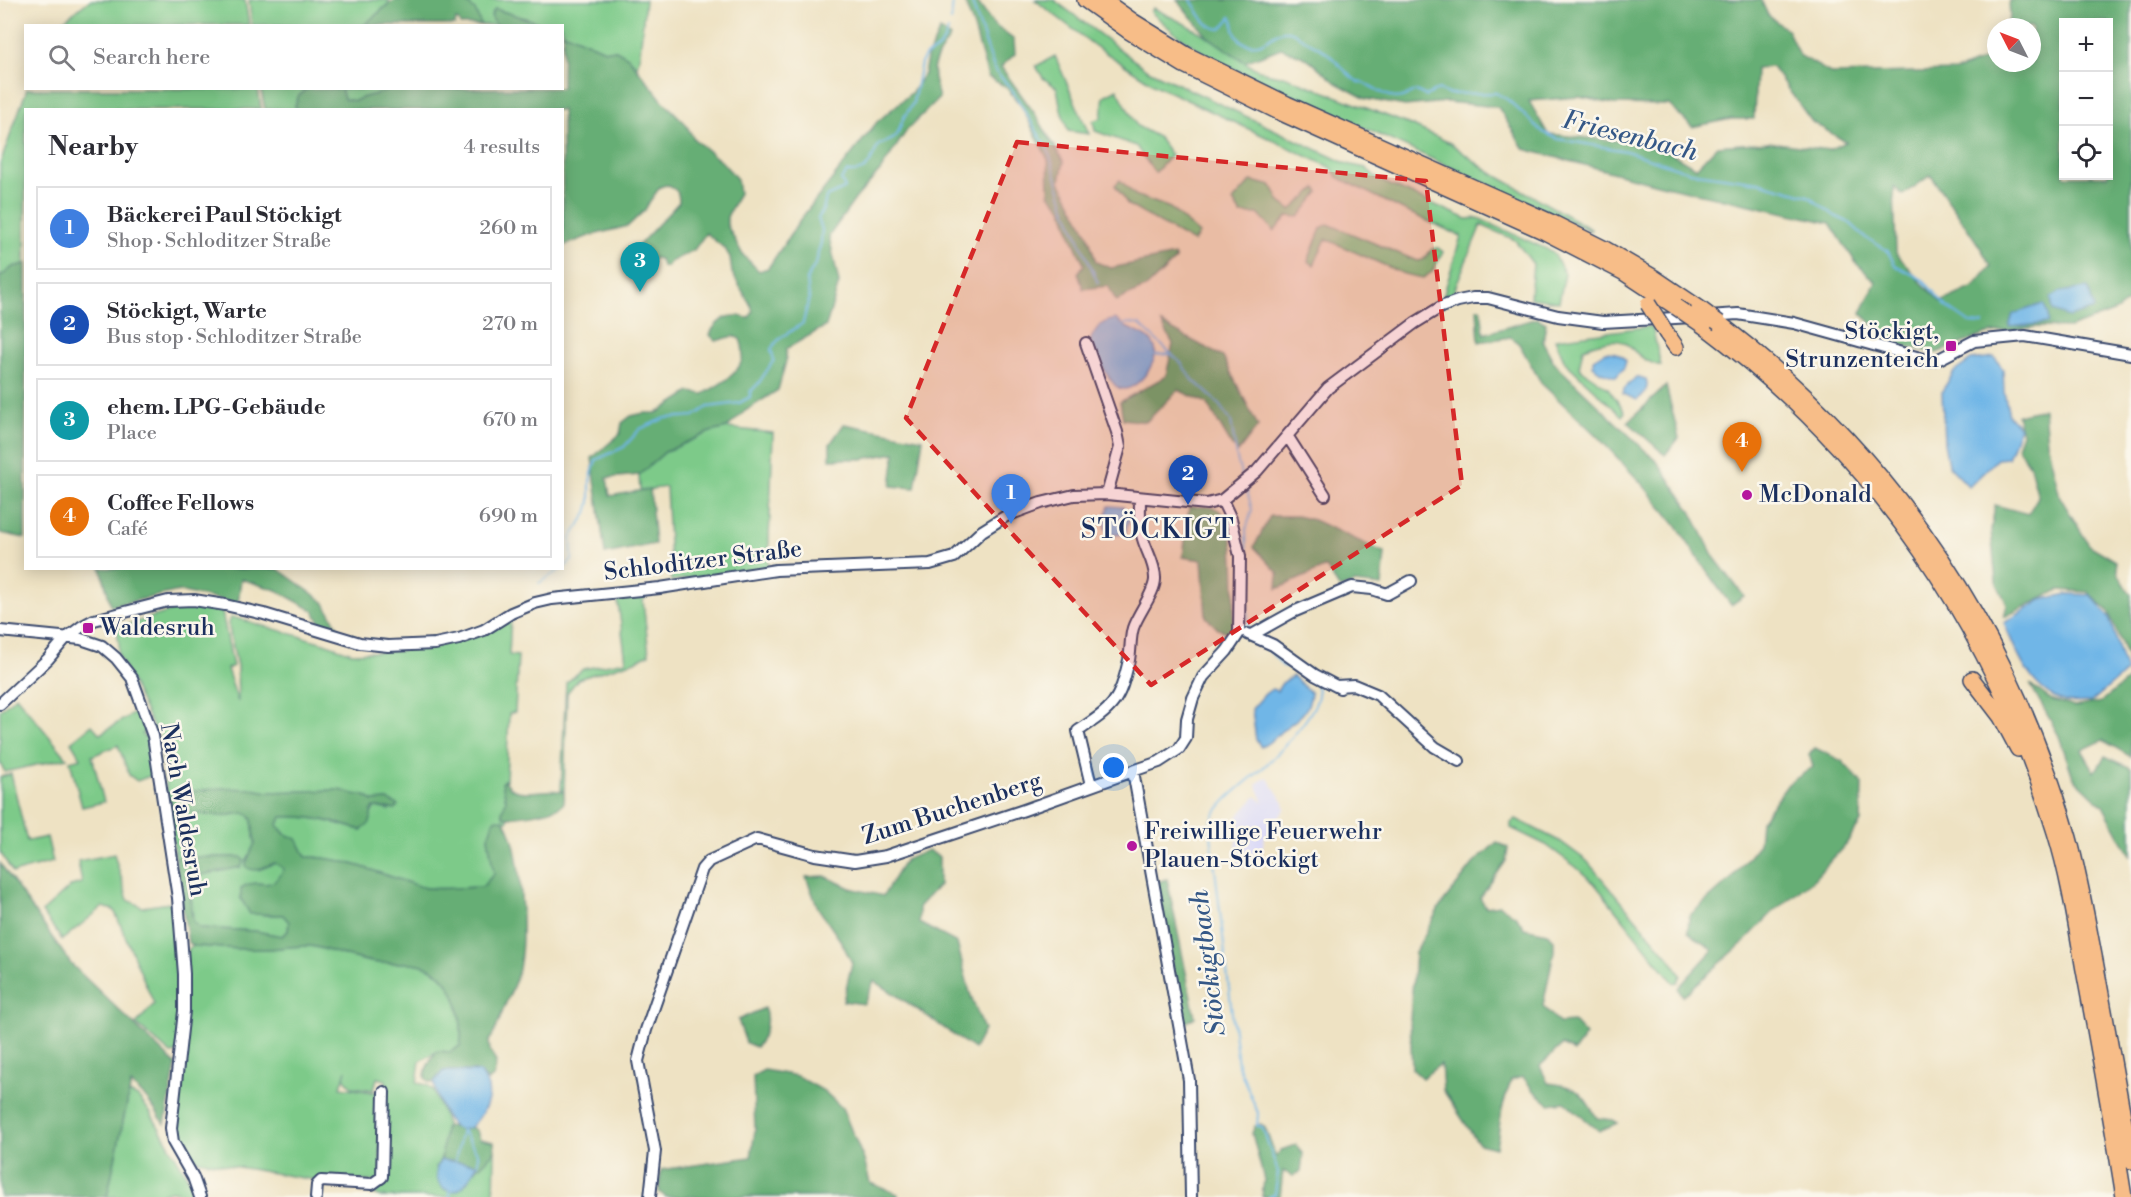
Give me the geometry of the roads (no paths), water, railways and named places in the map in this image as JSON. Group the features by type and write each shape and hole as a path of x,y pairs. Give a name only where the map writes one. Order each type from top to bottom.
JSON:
{"highway":[{"path":"1085,0 1127,30 1184,65 1277,111 1545,232 1602,261 1646,286 1676,307 1712,325 1782,374 1825,416 1874,470 1946,563 1979,619 2004,668 2043,760 2069,840 2084,903 2131,1161"},
{"path":"1103,0 1187,55 1287,104 1553,223 1653,277 1699,308 1712,325 1740,353 1816,423 1896,515 1935,569 1994,673 2022,736 2056,834 2094,1020 2124,1197"},
{"path":"1602,261 1648,304 1672,340"},
{"path":"1972,679 1989,699 2010,733 2027,767 2047,822 2056,834"}],"street":[{"path":"1459,761 1435,747 1378,695 1354,685 1338,687 1315,675 1284,652 1252,635 1239,633 1240,556 1231,519 1222,500 1257,471 1328,388 1415,323 1441,307 1473,298 1488,298 1558,316 1603,322 1738,314 1760,316 1794,323 1931,361 1974,341 2025,336 2131,354"},
{"path":"1086,343 1117,432 1120,447 1107,494"},
{"path":"1288,437 1325,495"},
{"name":"Schloditzer Straße","path":"0,704 48,659 65,639 94,620 168,601 194,600 225,605 370,645 435,644 484,630 511,613 552,599 660,588 776,570 930,564 954,557 982,531 1006,516 1041,503 1074,495 1107,494 1207,504 1222,500"},
{"path":"1091,785 1078,731 1106,712 1119,695 1129,658 1132,630 1156,582 1154,568 1141,534 1140,498"},
{"path":"1252,635 1293,612 1352,587 1372,589 1387,594 1412,581"},
{"name":"Nach Waldesruh","path":"0,631 92,642 102,646 116,658 132,678 153,736 178,898 181,936 184,1011 171,1128 172,1142 193,1177 200,1197"},
{"name":"Zum Buchenberg","path":"650,1197 655,1150 638,1061 646,1030 694,887 702,869 709,861 757,839 815,855 855,861 886,856 1159,762 1183,744 1193,698 1203,677 1227,651 1239,633"},
{"path":"1133,771 1189,1080 1191,1197"},
{"path":"316,1197 317,1185 324,1180 372,1184 382,1177 384,1092"}],"water":[{"path":"2088,288 2094,309 2069,317 2053,311 2051,298 2060,292"},
{"path":"2043,304 2048,313 2048,323 2009,327 2013,314"},
{"path":"1115,319 1147,337 1155,348 1153,362 1144,376 1132,387 1125,389 1119,388 1111,380 1090,341 1099,326"},
{"path":"1605,352 1622,356 1626,361 1624,368 1616,377 1601,372 1593,366 1594,359"},
{"path":"1994,357 2003,369 2004,392 2009,416 2020,427 2008,458 1997,459 1969,487 1948,465 1944,443 1942,391 1954,372 1971,360"},
{"path":"1636,377 1646,379 1647,385 1644,393 1637,400 1623,394 1624,389"},
{"path":"1109,506 1123,507 1130,517 1125,534 1112,535 1106,529 1106,515"},
{"path":"2067,594 2091,595 2109,617 2126,672 2091,702 2063,701 2041,688 2026,669 2004,623 2041,600"},
{"path":"1293,676 1311,693 1306,710 1261,747 1256,740 1252,709 1265,694 1272,689 1277,691 1282,683"},
{"path":"443,1071 479,1072 488,1086 488,1100 482,1114 471,1127 458,1129 452,1125 445,1114 434,1082"},
{"path":"441,1160 478,1164 464,1185 452,1191 442,1187 439,1183 436,1172"}],"waterway":[{"path":"951,21 953,0"},
{"name":"Stöckigtbach","path":"971,0 995,71 1011,88 1048,150 1065,207 1098,283"},
{"name":"Friesenbach","path":"1191,0 1210,26 1221,29 1231,17 1236,35 1246,44 1264,42 1282,31 1292,32 1331,56 1357,81 1392,97 1402,97 1416,91 1426,96 1439,89 1447,94 1496,93 1508,100 1543,132 1558,139 1626,151 1690,172 1758,182 1808,196 1835,216 1850,223 1866,238 1887,250 1895,265 1923,280 1947,307 1970,323 1983,324"},
{"path":"564,567 572,560 571,538 587,513 590,502 590,480 596,460 624,447 640,429 656,422 666,418 694,416 708,407 739,403 750,397 750,392 774,360 771,349 782,337 803,323 809,298 807,279 817,261 822,229 818,219 826,197 844,189 841,180 847,172 861,171 871,161 879,145 897,135 913,103 921,63 926,55 941,46 948,30"},
{"name":"Stöckigtbach","path":"1124,325 1127,323 1140,325 1181,363 1192,379 1217,402 1231,421 1242,478"},
{"path":"1155,355 1172,354"},
{"name":"Stöckigtbach","path":"1246,486 1252,510 1246,530 1248,630"},
{"path":"539,583 560,570"},
{"name":"Stöckigtbach","path":"1255,642 1269,650 1283,666 1297,668"},
{"name":"Stöckigtbach","path":"1269,1197 1275,1194 1278,1172 1263,1129 1257,1126 1258,1113 1238,1065 1210,826 1213,817 1225,801 1272,759 1307,718 1317,698 1318,690 1315,683 1304,673"},
{"path":"462,1130 478,1154 478,1164"},
{"path":"455,1162 462,1130"},
{"path":"450,1192 450,1197"}],"place":[{"name":"ehem. LPG-Gebäude","path":"640,292"},
{"name":"Stöckigt, Strunzenteich","path":"1951,346"},
{"name":"Coffee Fellows","path":"1742,472"},
{"name":"McDonald","path":"1747,495"},
{"name":"Stöckigt, Warte","path":"1188,505"},
{"name":"Bäckerei Paul Stöckigt","path":"1011,524"},
{"name":"Waldesruh","path":"88,628"},
{"name":"Freiwillige Feuerwehr Plauen-Stöckigt","path":"1132,846"}],"district":[{"name":"STÖCKIGT","path":"1158,530"}]}
